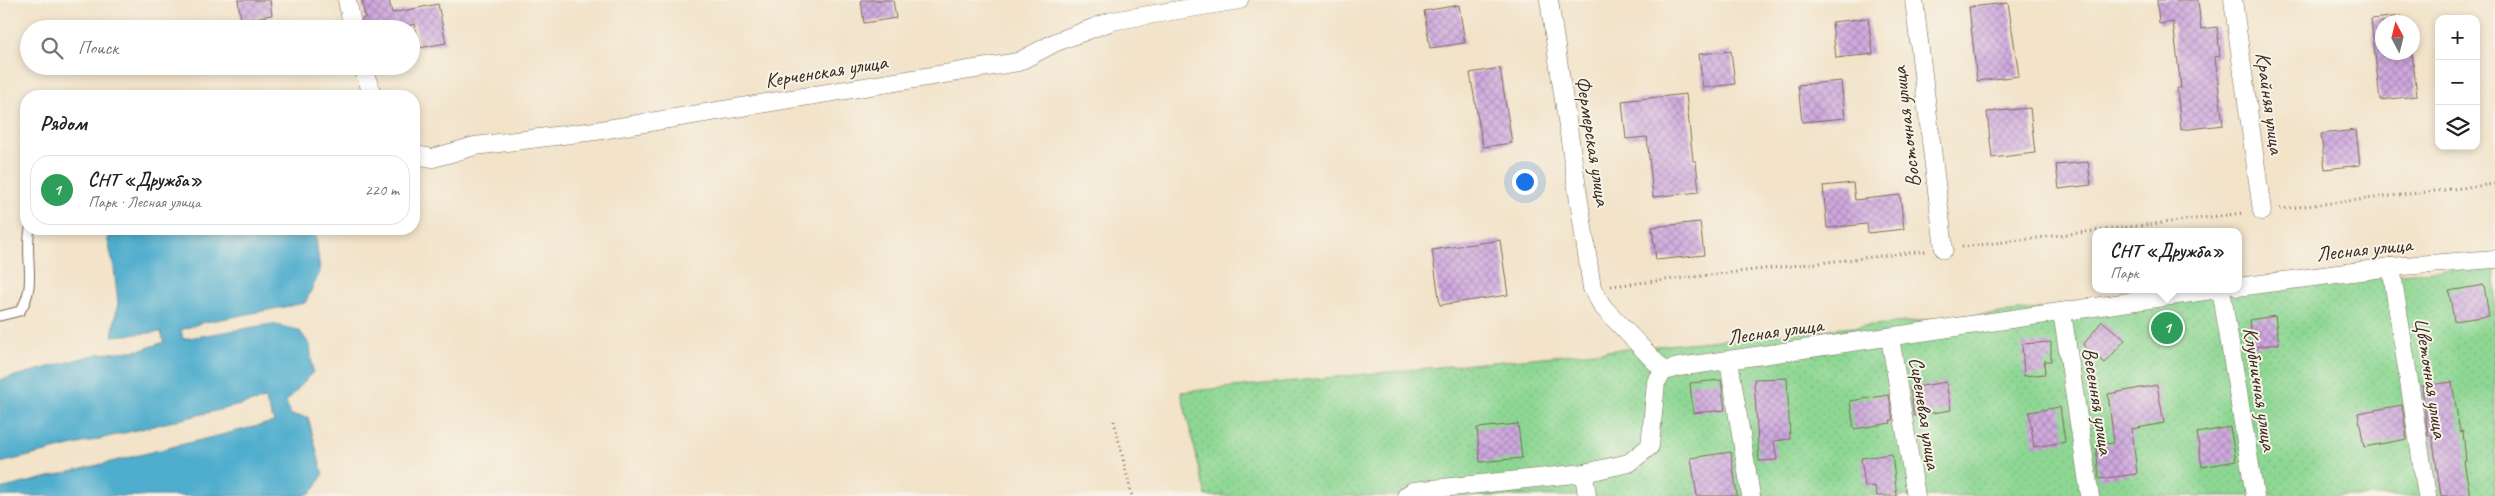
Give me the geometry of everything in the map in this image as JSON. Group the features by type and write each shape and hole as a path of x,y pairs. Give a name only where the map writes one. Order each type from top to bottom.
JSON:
{"street":[{"path":"347,0 351,20"},
{"name":"Керченская улица","path":"420,156 433,158 475,146 594,131 1018,62 1056,42 1112,21 1239,0"},
{"name":"Фермерская улица","path":"1549,0 1592,288"},
{"name":"Восточная улица","path":"1914,0 1944,249"},
{"name":"Крайняя улица","path":"2233,0 2262,211"},
{"path":"365,75 371,90"},
{"name":"Лесная улица","path":"2242,286 2391,267 2495,259"},
{"name":"Цветочная улица","path":"2391,267 2427,496"},
{"path":"1406,496 1413,491 1584,473 1629,463 1650,446 1656,382 1664,371 1603,307 1592,288"},
{"name":"Лесная улица","path":"1664,371 1679,367 2193,293"},
{"name":"Клубничная улица","path":"2221,293 2254,496"},
{"name":"Весенняя улица","path":"2062,312 2090,496"},
{"name":"Сиреневая улица","path":"1890,337 1916,496"},
{"path":"1730,361 1751,496"},
{"path":"1584,473 1587,496"}],"lane":[{"path":"0,316 20,311 28,300 31,280 30,235"}],"path":[{"path":"2120,228 2495,184"},
{"path":"1592,288 2092,231"},
{"path":"1114,420 1132,496"}],"green space":[{"path":"2495,265 2495,496 1206,496 1181,392 2205,293 2242,293 2242,289"}],"water":[{"path":"126,235 316,235 320,272 305,303 201,323 181,330 183,339 272,324 299,330 310,345 313,372 286,402 291,415 308,417 323,475 312,492 303,496 0,496 0,489 274,422 265,399 0,463 0,380 98,354 141,350 164,342 161,332 112,336 118,303 114,268 107,237"}],"building":[{"path":"238,0 270,0 272,15 241,20"},
{"path":"362,0 389,0 392,13 438,4 446,43 420,48 420,20 362,20 365,18"},
{"path":"861,0 893,0 896,18 864,23"},
{"path":"2157,0 2198,0 2201,29 2217,27 2220,56 2215,57 2223,125 2181,130 2177,88 2181,88 2173,22 2159,24"},
{"path":"2008,3 2019,76 1977,81 1969,7"},
{"path":"1459,5 1465,43 1430,48 1424,11"},
{"path":"1868,18 1873,54 1836,58 1832,22"},
{"path":"2371,19 2375,19 2375,55"},
{"path":"1731,51 1735,84 1703,88 1699,54"},
{"path":"2376,60 2413,60 2417,96 2380,100"},
{"path":"1500,68 1512,143 1483,147 1470,73"},
{"path":"1841,81 1845,118 1802,122 1798,85"},
{"path":"1686,94 1693,161 1696,161 1699,192 1653,197 1647,137 1626,139 1622,101"},
{"path":"2030,108 2035,153 1992,158 1987,112"},
{"path":"2356,130 2360,165 2325,169 2321,134"},
{"path":"2088,162 2091,185 2059,189 2056,165"},
{"path":"1853,183 1855,200 1900,195 1904,229 1868,233 1867,224 1827,228 1823,186"},
{"path":"1700,222 1704,255 1656,260 1652,227"},
{"path":"1500,240 1508,295 1440,305 1432,250"},
{"path":"2484,285 2489,316 2454,321 2449,291"},
{"path":"2275,316 2279,344 2253,347 2249,320"},
{"path":"2102,321 2125,340 2105,363 2083,345"},
{"path":"2051,342 2051,361 2044,361 2045,374 2024,376 2022,344"},
{"path":"1787,378 1790,439 1774,441 1777,460 1759,461 1754,379"},
{"path":"1721,380 1725,410 1693,413 1690,383"},
{"path":"1946,382 1951,410 1914,416 1910,388"},
{"path":"2452,382 2460,432 2463,431 2466,461 2464,461 2470,496 2441,496 2432,435 2428,436 2422,386"},
{"path":"2157,385 2164,423 2132,429 2137,474 2099,479 2096,445 2114,443 2108,394"},
{"path":"1889,395 1893,420 1890,420 1891,423 1854,429 1850,401"},
{"path":"2402,405 2407,439 2364,447 2358,413"},
{"path":"2060,407 2065,442 2034,447 2029,412"},
{"path":"1518,424 1522,458 1480,462 1477,428"},
{"path":"2230,427 2236,461 2202,467 2197,433"},
{"path":"1731,452 1737,496 1697,496 1691,458"},
{"path":"1892,454 1897,496 1877,496 1875,486 1865,487 1861,458"}],"place":[{"name":"СНТ «Дружба»","path":"2167,328"}]}
